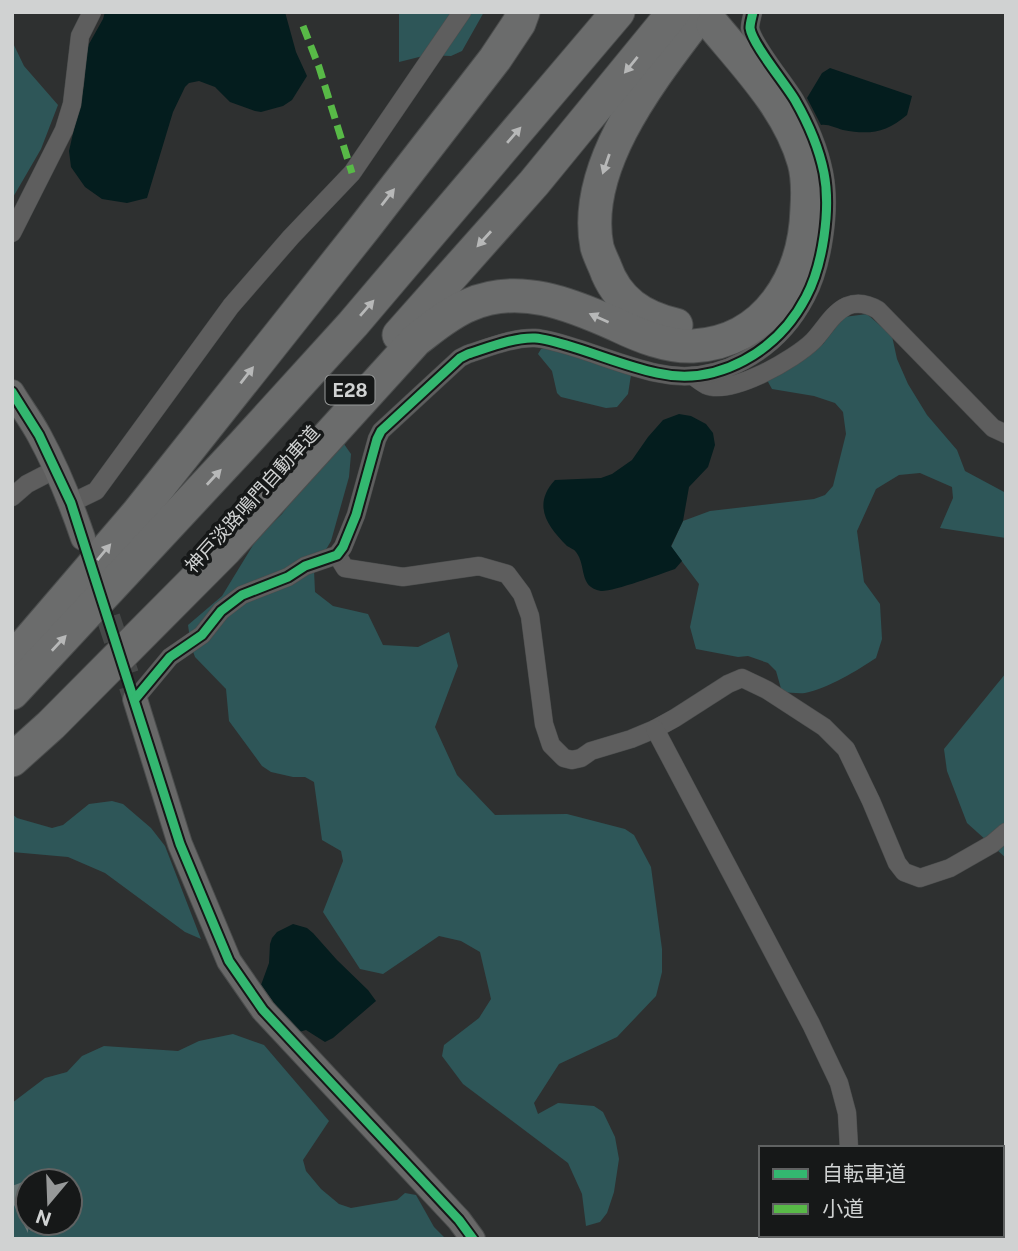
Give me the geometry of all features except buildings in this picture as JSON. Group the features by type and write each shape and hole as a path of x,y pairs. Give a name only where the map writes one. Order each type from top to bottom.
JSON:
{"highway":[{"path":"12,660 138,513 365,227 495,59 519,23 523,12"},
{"name":"E28","path":"12,693 353,324 618,12"},
{"name":"神戸淡路鳴門自動車道","path":"12,758 322,422 534,183 674,12"},
{"path":"12,758 51,725 226,549 416,340 444,319 469,305 491,298 525,295 556,301 655,340 690,346 716,343 736,336 771,310 785,292 798,262 807,228 808,194 804,162 778,106 707,28"},
{"path":"707,28 737,83 763,117 775,143 785,177 789,211 784,242 772,274 742,308 721,320 701,326 675,325 659,321 635,309 617,292 597,247 595,220 600,184 607,160 621,130 674,48 707,28"}],"street":[{"path":"12,233 64,131 72,104 80,36 92,12"},
{"path":"71,503 96,491 231,306 352,173 462,12"},
{"path":"473,1239 459,1220 263,1010 229,961 180,844 135,699 170,657 202,635 221,611 242,595 288,577 304,566 337,555 356,515 381,431 460,358 521,339 535,338 658,373 693,376 743,362 788,326 809,290 822,248 825,176 811,132 795,100 756,43 750,27 753,12"},
{"path":"693,376 707,386 728,387 749,380 812,342 842,309 851,304 861,304 877,310 993,428 1006,433"},
{"path":"12,392 39,435 56,469 83,538"},
{"path":"12,497 27,484 56,469"},
{"path":"337,555 345,568 402,577 479,566 507,574 522,594 530,616 544,724 551,745 564,758 580,758 591,751 654,729 742,678 767,690 824,727 846,749 897,863 904,872 920,878 950,868 992,844 1006,832"},
{"path":"654,729 804,1011 839,1083 847,1113 849,1146"}],"shaded area":[{"path":"105,12 285,12 296,52 307,76 292,100 283,106 261,112 230,102 215,87 199,81 189,83 173,112 147,198 127,203 102,199 85,187 71,167 69,151 84,85 86,54"},
{"path":"399,12 484,12 462,51 451,56 427,55 399,62"},
{"path":"12,41 24,66 58,105 41,149 12,199"},
{"path":"830,68 912,96 907,115 892,126 869,132 852,132 821,125 807,98 822,73"},
{"path":"867,314 892,336 897,359 908,384 927,415 957,450 965,471 1006,493 1006,538 940,528 953,498 952,487 920,473 899,475 876,489 857,531 864,582 880,604 882,639 876,658 823,688 805,693 782,692 776,671 768,663 748,656 738,657 696,649 690,627 699,584 671,547 683,521 710,511 814,499 825,495 833,486 846,434 843,412 835,403 814,396 772,389 767,380 823,344 844,317"},
{"path":"541,349 576,353 631,375 628,394 617,407 606,408 561,397 557,393 552,371 538,354"},
{"path":"679,414 691,416 706,424 713,433 715,445 708,467 689,487 683,521 671,546 682,561 675,569 637,582 607,591 594,589 586,581 576,552 567,546 548,523 543,507 548,489 555,480 601,478 612,474 632,460 663,420"},
{"path":"344,444 351,454 349,477 331,541 314,570 315,592 333,606 368,614 383,645 418,647 449,632 458,666 435,727 457,775 495,815 567,814 625,829 634,835 651,867 662,949 662,972 656,996 617,1037 559,1064 534,1103 538,1114 558,1103 594,1106 603,1112 615,1137 619,1159 614,1192 607,1213 600,1222 586,1226 582,1194 568,1163 463,1084 442,1056 444,1045 479,1018 491,999 480,952 461,941 439,936 383,974 360,969 323,912 343,861 341,851 322,840 314,782 305,777 271,772 262,766 229,721 226,689 195,657 191,646 188,625 222,596 258,537 282,514 317,465"},
{"path":"1006,673 1006,858 967,823 947,771 944,749"},
{"path":"112,801 123,804 151,828 165,846 201,939 185,932 105,873 68,857 12,852 12,814 17,818 52,828 63,825 89,804"},
{"path":"293,924 313,933 376,1001 325,1042 306,1030 299,1032 261,985 269,963 272,938 277,932"},
{"path":"233,1034 264,1045 329,1121 303,1160 306,1171 321,1189 339,1204 351,1208 397,1200 405,1193 416,1195 434,1227 446,1239 12,1239 12,1103 45,1078 67,1072 82,1056 104,1046 178,1051 199,1041"}],"tunnel":[{"path":"676,12 707,46"},
{"path":"97,583 135,699"}],"marked path":[{"path":"303,26 319,67 352,173"}],"cycle path":[{"path":"135,699 170,657 202,635 221,611 242,595 288,577 305,566 337,555 356,515 381,431 460,358 501,343 535,338 561,343 657,373 702,375 744,360 779,334 806,297 817,269 826,220 826,187 819,154 804,117 752,35 750,28 753,12"},
{"path":"12,392 39,435 71,503 180,844 229,961 263,1010 459,1220 473,1239"}]}
